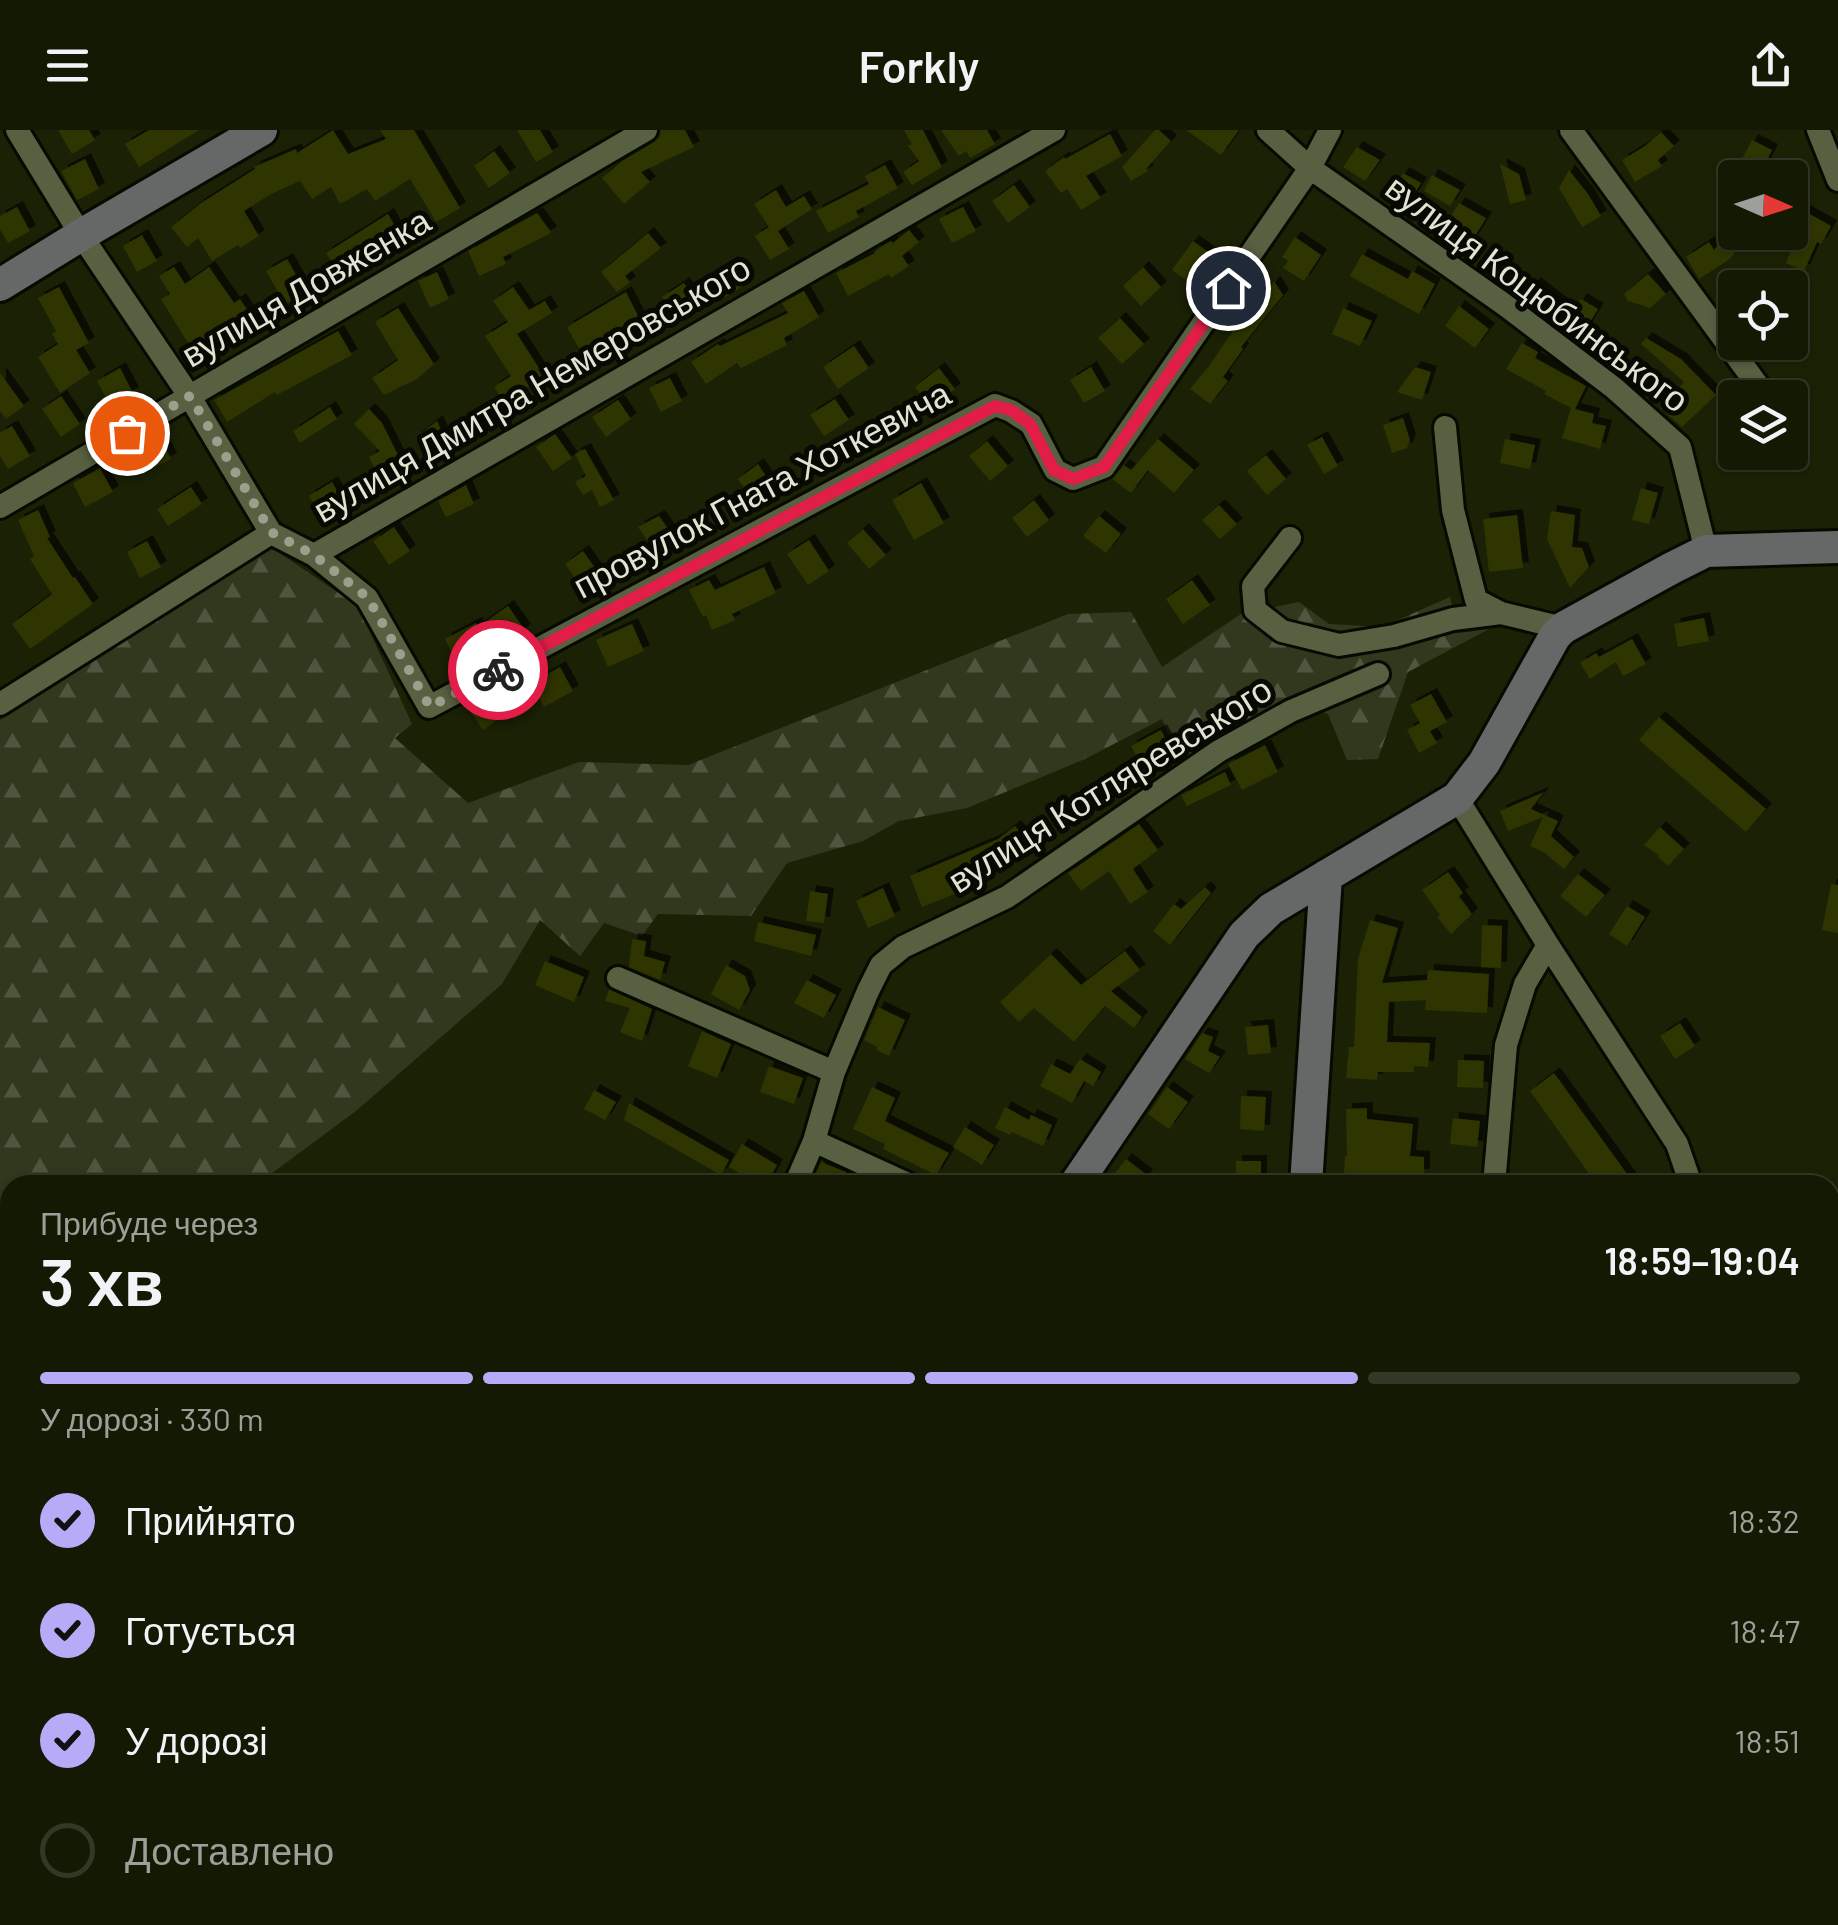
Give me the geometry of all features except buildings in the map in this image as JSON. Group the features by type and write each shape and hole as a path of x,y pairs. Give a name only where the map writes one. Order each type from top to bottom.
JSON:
{"street":[{"path":"17,130 80,235 190,396 271,532"},
{"path":"0,285 261,130"},
{"name":"вулиця Довженка","path":"0,507 646,130"},
{"name":"вулиця Дмитра Немеровського","path":"0,704 271,532 314,555 1054,130"},
{"name":"вулиця Коцюбинського","path":"1268,130 1310,168 1505,304 1614,388 1680,447 1706,551"},
{"path":"1310,168 1330,130"},
{"path":"1572,130 1754,380"},
{"path":"1818,130 1838,180"},
{"name":"провулок Гната Хоткевича","path":"314,555 368,598 430,707 995,406 1011,410 1030,424 1054,470 1073,479 1104,467 1310,168"},
{"path":"1444,427 1453,510 1476,600 1501,613 1563,628"},
{"path":"1290,538 1253,586 1255,610 1282,631 1339,644 1394,636 1453,619 1501,613"},
{"path":"1082,1175 1244,936 1270,909 1457,798 1484,763 1563,628 1706,551 1838,547"},
{"name":"вулиця Котляревського","path":"799,1175 814,1141 834,1072 881,965 903,947 1007,897 1219,751 1291,711 1378,674"},
{"path":"1457,798 1677,1144 1688,1175"},
{"path":"1307,1175 1326,876"},
{"path":"1495,1175 1506,1045 1525,984 1548,945"},
{"path":"618,978 834,1072"},
{"path":"814,1141 888,1175"}],"green space":[{"path":"272,548 358,606 412,724 395,738 468,803 579,762 688,765 1068,614 1131,612 1162,667 1241,614 1299,602 1329,624 1382,627 1450,597 1458,633 1489,629 1408,672 1378,759 1347,760 1328,714 1282,700 1179,760 1162,719 1085,759 967,808 899,821 863,841 787,863 751,916 658,914 642,936 604,923 580,956 540,920 502,984 356,1111 270,1175 0,1175 0,720"}],"way so far":[{"path":"127,433 190,396 271,532 314,555 368,598 430,707 498,670"}],"route":[{"path":"498,670 995,406 1011,410 1030,424 1054,470 1073,479 1104,467 1228,288"}]}
